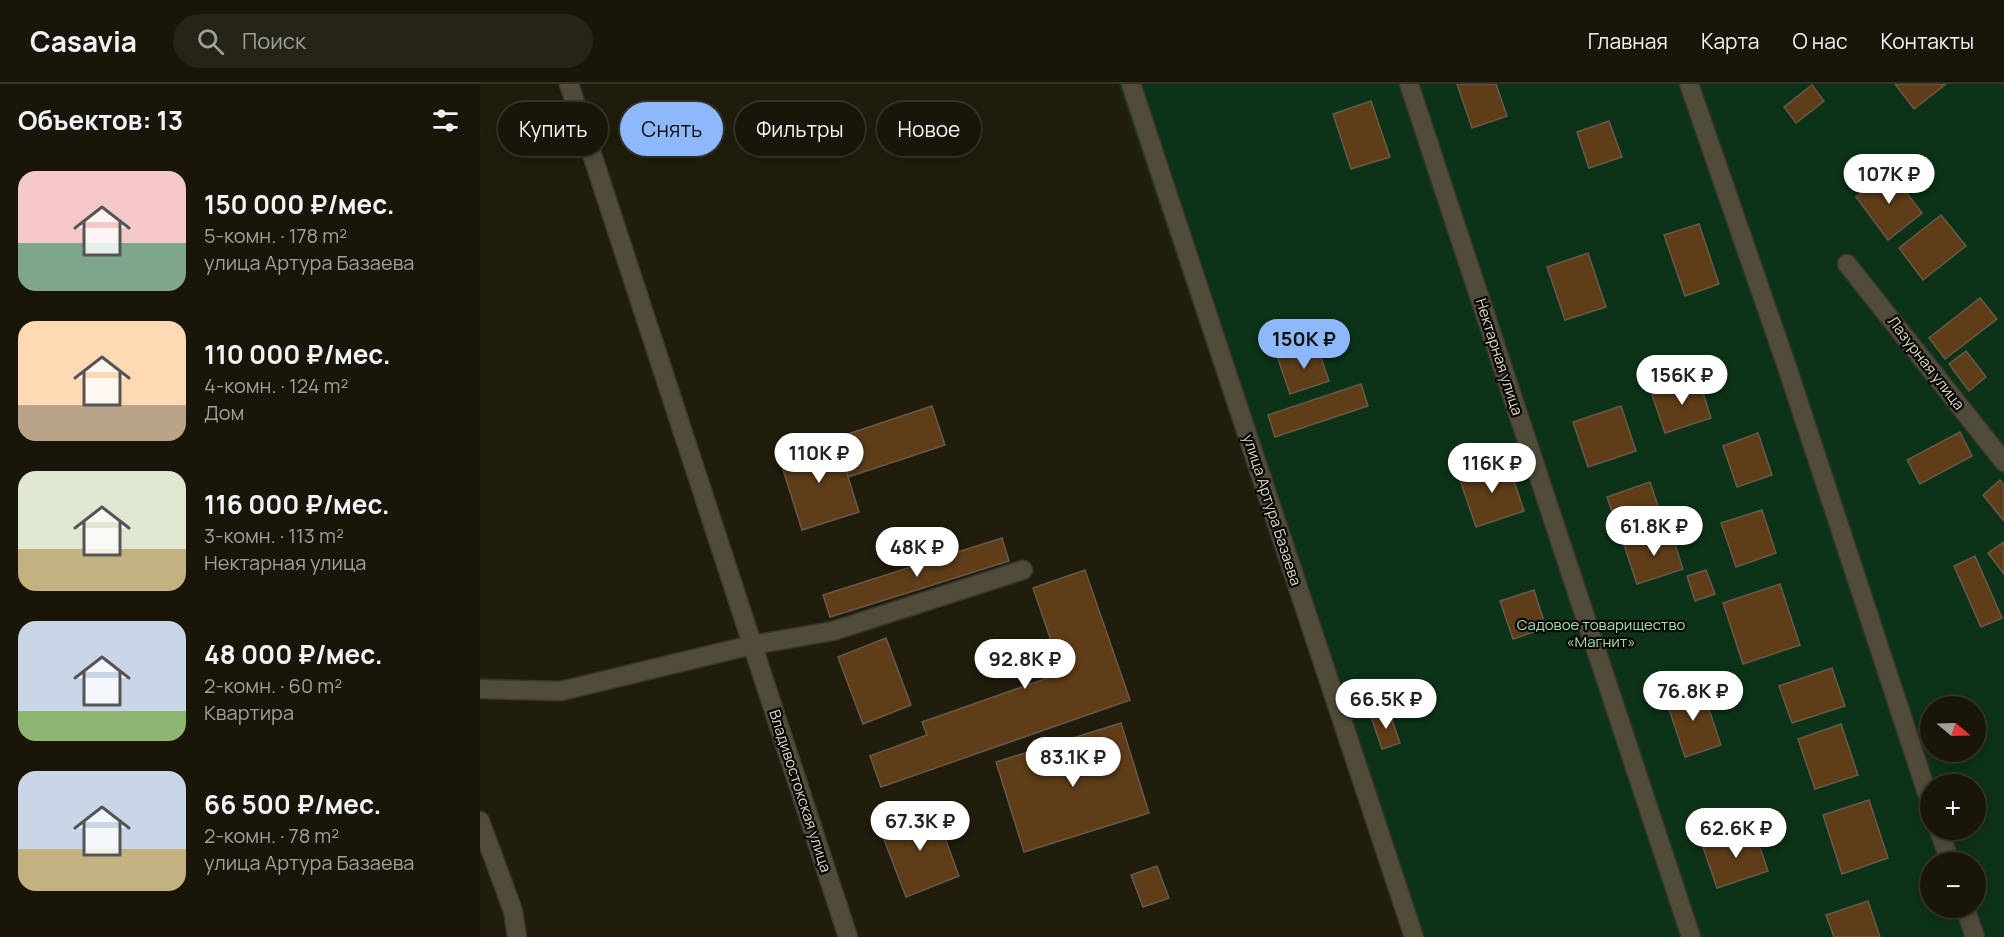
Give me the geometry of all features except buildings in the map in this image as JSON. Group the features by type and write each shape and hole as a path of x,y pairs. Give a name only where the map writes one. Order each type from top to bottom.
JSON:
{"street":[{"name":"Владивостокская улица","path":"569,84 848,937"},
{"name":"улица Артура Базаева","path":"1131,84 1414,937"},
{"name":"Нектарная улица","path":"1409,84 1691,937"},
{"path":"1689,84 1786,364 1921,774"},
{"name":"Лазурная улица","path":"1847,264 2004,462"},
{"path":"480,689 561,691 752,645 832,631 1023,570"},
{"path":"480,821 513,911 517,937"},
{"path":"1968,918 1975,937"}],"green space":[{"name":"Садовое товарищество «Магнит»","path":"1118,84 2004,84 2004,937 1406,937"}]}
